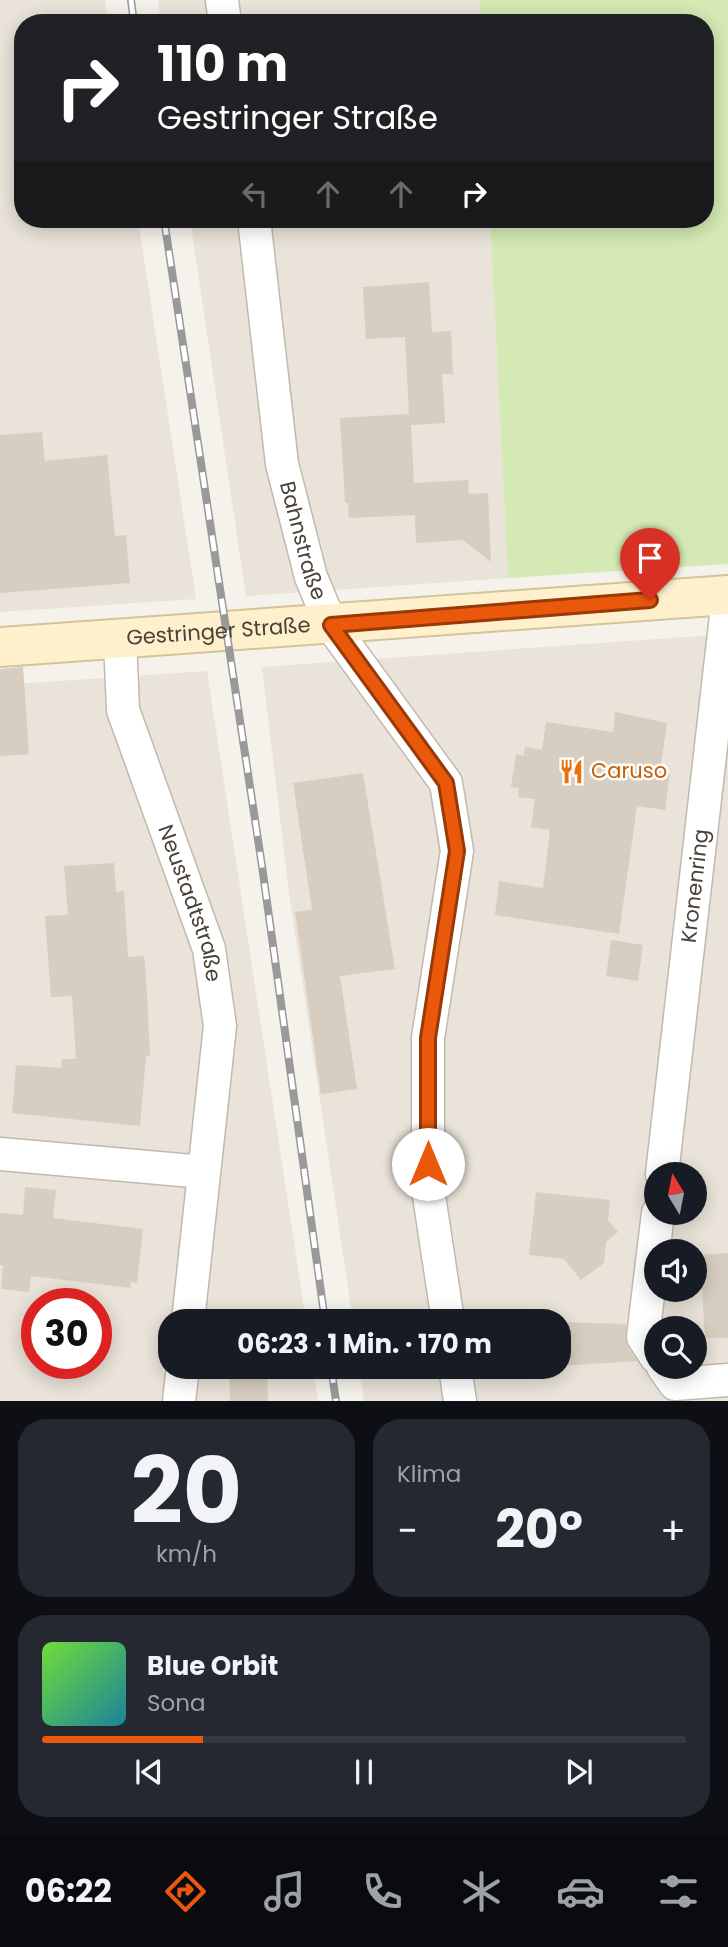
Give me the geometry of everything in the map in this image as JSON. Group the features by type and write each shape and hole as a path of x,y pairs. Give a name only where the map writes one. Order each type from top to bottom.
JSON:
{"main road":[{"name":"Gestringer Straße","path":"0,647 728,596"}],"street":[{"name":"Bahnstraße","path":"255,228 282,464 312,577 331,625 446,783 457,851 428,1038 428,1189 446,1309"},
{"name":"Kronenring","path":"663,1162 728,596"},
{"name":"Neustadtstraße","path":"120,640 123,710 209,949 220,1026 189,1309"},
{"path":"0,1154 204,1172"},
{"path":"645,1316 656,1225"},
{"path":"179,1401 182,1379"},
{"path":"457,1379 460,1401"},
{"path":"671,1379 675,1384 728,1380"}],"shaded area":[{"path":"0,0 105,0 107,14 14,14 14,228 139,228 196,599 0,612"},
{"path":"158,0 479,0 480,14 160,14"},
{"path":"191,228 490,228 508,578 246,596"},
{"path":"728,634 728,1401 364,1401 361,1379 571,1379 571,1309 351,1309 289,893 262,667"},
{"path":"207,671 304,1309 158,1309 158,1379 315,1379 318,1401 0,1401 0,685"}],"green space":[{"path":"479,0 728,0 728,564 508,578 490,228 714,228 714,14 480,14"}],"building":[{"path":"429,282 432,332 451,331 453,374 442,374 445,423 411,425 414,483 468,480 469,494 488,493 491,562 463,540 416,543 415,515 349,518 348,503 345,503 340,418 409,414 405,337 366,339 363,287"},
{"path":"42,432 45,461 107,455 115,536 126,535 130,583 0,593 0,435"},
{"path":"23,667 29,754 0,756 0,669"},
{"path":"615,712 667,723 660,772 670,773 665,810 637,806 619,934 495,915 499,881 543,888 550,830 531,827 535,799 518,797 519,788 511,787 516,754 524,756 525,747 542,750 546,722 613,732"},
{"path":"363,773 395,969 340,976 357,1089 321,1094 295,912 312,910 293,783"},
{"path":"114,863 116,892 124,891 128,957 144,956 146,976 150,1056 146,1056 140,1126 12,1113 16,1065 61,1068 62,1059 76,1059 72,996 51,997 45,916 68,915 64,866"},
{"path":"611,940 643,945 638,981 606,976"},
{"path":"25,1187 56,1190 53,1218 143,1229 137,1283 130,1282 131,1288 31,1276 30,1288 21,1288 21,1291 1,1289 3,1265 0,1265 0,1213 23,1215"},
{"path":"536,1192 610,1200 608,1220 618,1232 606,1242 604,1263 581,1280 564,1259 529,1255"},
{"path":"728,1253 728,1338 707,1338 707,1316 704,1316 703,1302 707,1302 707,1254"},
{"path":"571,1322 626,1324 627,1346 637,1361 571,1365"},
{"path":"229,1379 267,1379 268,1401 230,1401"}],"railway":[{"path":"131,0 133,14"},
{"path":"165,228 262,866 323,1309"},
{"path":"333,1379 336,1401"}],"place":[{"name":"Caruso","path":"571,771"}],"route":[{"path":"428,1164 428,1038 457,851 446,783 331,625 650,600"}]}
